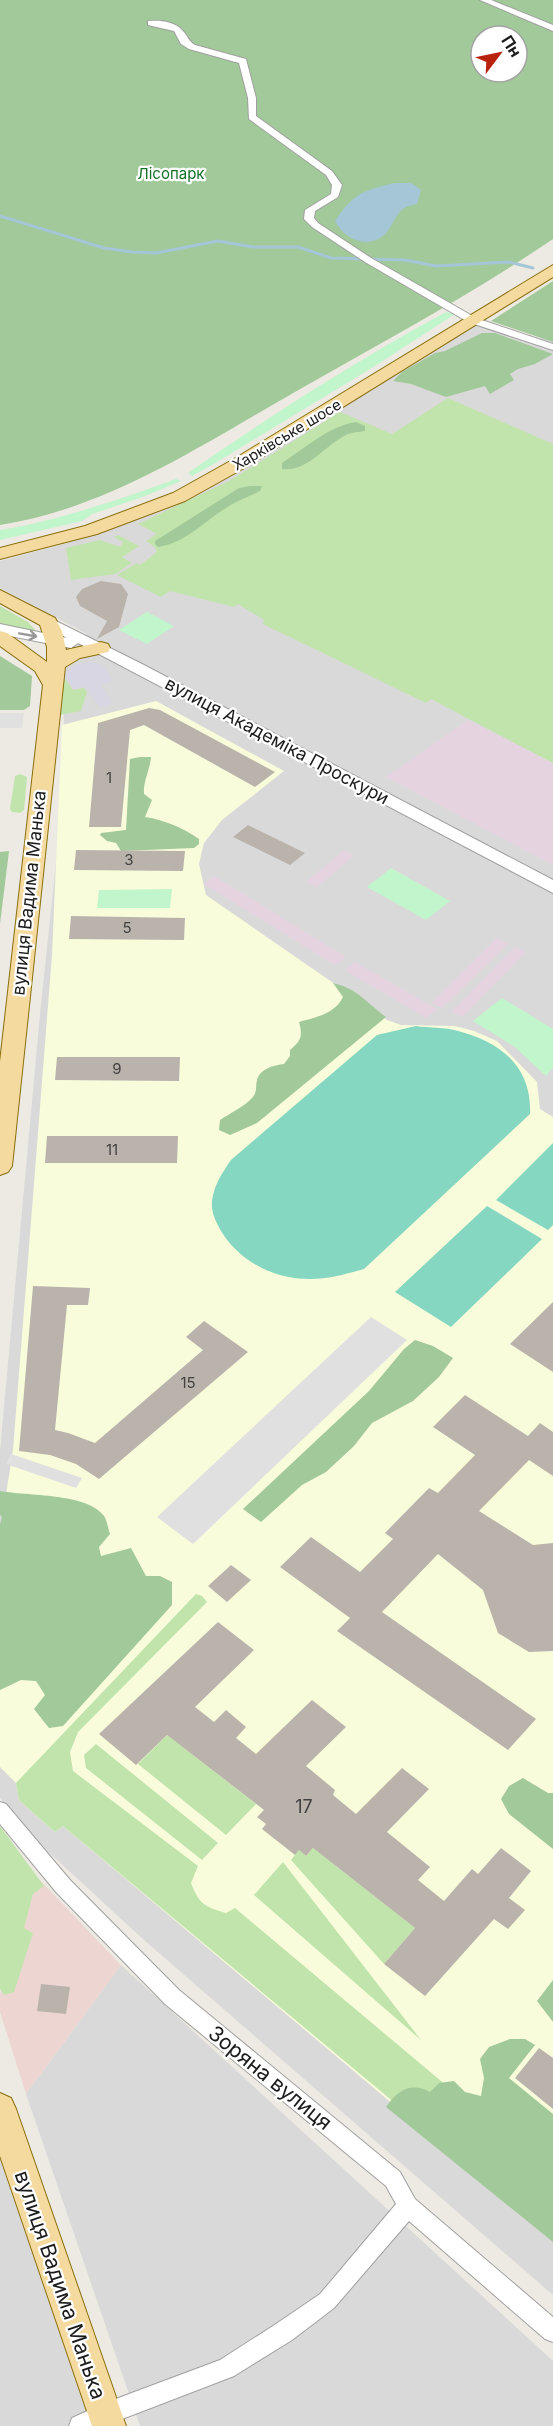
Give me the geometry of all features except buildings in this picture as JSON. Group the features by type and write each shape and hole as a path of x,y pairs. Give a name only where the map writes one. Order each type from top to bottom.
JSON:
{"main road":[{"name":"Харківське шосе","path":"0,554 91,530 179,497 240,464 553,270"},
{"name":"вулиця Академіка Проскури","path":"0,596 48,622"},
{"name":"вулиця Вадима Манька","path":"0,1166 52,686 58,655 56,640 48,622"},
{"path":"0,637 39,664 46,671 52,686"},
{"path":"0,645 34,667 52,686"},
{"path":"56,664 74,652 101,648"},
{"name":"вулиця Вадима Манька","path":"0,2109 98,2422"}],"street":[{"path":"484,0 553,28"},
{"path":"151,23 162,23 177,30 184,36 184,42 192,47 243,62 252,98 252,117 329,173 337,185 335,195 310,210 309,219 354,252 472,320 553,347"},
{"name":"вулиця Академіка Проскури","path":"48,622 553,887"},
{"path":"0,629 101,648"},
{"name":"Зоряна вулиця","path":"0,1810 63,1886 172,1997 393,2179 408,2206 553,2331"},
{"path":"98,2422 226,2368 284,2332 327,2301 408,2206"}],"shaded area":[{"path":"474,323 527,341 553,335 553,2295 144,1940 17,1823 0,1797 0,1451 40,1014 67,759 62,696 63,649 87,634 0,588 0,561 64,544 161,511 215,484"},
{"path":"90,662 101,664 106,669 112,681 101,685 113,703 100,707 85,687 74,689 63,674 73,665"},
{"path":"156,701 284,771 222,820 204,843 199,864 206,895 387,1020 401,1025 455,1026 497,1041 537,1082 540,1109 553,1117 553,2239 63,1826 55,1832 19,1800 16,1783 0,1767 0,1533 13,1450 52,955 62,725"},
{"path":"0,713 24,713 22,728 0,728"},
{"path":"468,720 553,763 553,865 386,777"},
{"path":"344,850 354,856 317,887 306,882"},
{"path":"214,876 346,957 335,965 204,884"},
{"path":"497,938 508,944 442,1008 431,1003"},
{"path":"515,947 526,952 462,1017 451,1012"},
{"path":"355,962 437,1009 427,1018 344,970"},
{"path":"371,1317 407,1340 193,1544 157,1517"},
{"path":"11,1454 82,1478 76,1488 6,1464"},
{"path":"36,1876 121,1965 26,2094 0,2012 0,1995 16,1913"},
{"path":"121,1965 553,2361 553,2426 140,2426 26,2094"},
{"path":"0,2159 91,2426 0,2426"}],"green space":[{"name":"Лісопарк","path":"0,0 553,0 553,239 429,316 193,451 119,488 80,504 0,525"},
{"path":"553,281 553,342 491,321"},
{"path":"446,312 455,314 375,366 212,465 192,476 188,473 315,389"},
{"path":"482,333 495,333 553,354 510,374 514,380 490,394 485,386 446,397 411,384 393,381 402,372 435,353 445,351"},
{"path":"448,398 553,444 553,763 431,699 426,703 263,624 264,620 238,604 234,607 170,591 161,597 117,575 137,563 140,565 157,552 155,547 146,541 157,534 138,524 229,481 340,412 392,434"},
{"path":"356,422 365,426 365,431 338,439 300,466 282,469 282,463 318,438 336,428"},
{"path":"176,479 181,481 92,514 82,521 0,540 0,530 67,515"},
{"path":"262,486 260,491 230,506 186,537 168,545 158,547 155,544 155,541 239,488"},
{"path":"118,535 139,546 122,557 132,563 115,574 71,580 66,548 100,540 120,547 123,542 114,537"},
{"path":"0,606 28,622 39,634 0,624"},
{"path":"147,612 174,626 147,644 119,630"},
{"path":"0,656 32,676 30,706 24,710 0,710"},
{"path":"65,679 73,690 84,688 87,692 81,711 59,715 61,681"},
{"path":"151,757 144,794 152,800 145,817 167,822 193,835 199,839 199,844 194,848 121,851 116,843 107,841 100,835 126,830 130,759"},
{"path":"20,774 27,777 24,810 20,813 12,812 10,809 15,776"},
{"path":"9,851 0,924 0,852"},
{"path":"391,868 450,901 426,920 367,887"},
{"path":"172,889 170,908 97,908 99,890"},
{"path":"333,983 355,992 386,1017 257,1123 230,1135 219,1130 220,1120 254,1096 261,1073 284,1064 290,1056 290,1050 300,1038 299,1022 324,1014 340,1003 343,997"},
{"path":"502,998 553,1029 553,1068 546,1076 515,1047 473,1021"},
{"path":"416,1026 458,1031 488,1042 501,1050 520,1070 526,1083 530,1114 364,1269 324,1278 297,1278 271,1272 248,1260 238,1252 221,1231 212,1209 217,1184 231,1160 377,1035"},
{"path":"553,1143 553,1225 548,1230 496,1200"},
{"path":"487,1206 542,1239 451,1327 395,1292"},
{"path":"415,1340 433,1346 453,1358 439,1377 413,1401 372,1423 354,1446 326,1472 302,1485 261,1522 243,1509 369,1391 404,1349"},
{"path":"0,1491 71,1499 85,1503 104,1516 110,1534 99,1547 101,1556 131,1548 146,1576 160,1576 172,1582 172,1605 63,1726 49,1728 34,1709 45,1695 36,1681 21,1680 0,1690 0,1524 2,1517 0,1515"},
{"path":"196,1594 202,1596 207,1602 78,1732 70,1752 73,1771 198,1866 191,1883 204,1904 226,1913 235,1908 553,2175 553,2235 63,1826 55,1832 19,1800 16,1783"},
{"path":"167,1735 256,1804 226,1835 138,1764"},
{"path":"96,1744 218,1843 202,1860 86,1768 84,1755"},
{"path":"523,1778 548,1793 553,1793 553,1849 509,1814 501,1799 509,1786"},
{"path":"0,1826 44,1886 33,1894 24,1928 33,1933 14,1992 4,1995 0,1989"},
{"path":"313,1848 415,1928 384,1964 291,1860 299,1850 306,1856"},
{"path":"283,1862 421,2040 254,1895"},
{"path":"553,1980 553,2022 537,2001"},
{"path":"510,2039 525,2039 535,2045 509,2078 553,2114 553,2242 386,2107 405,2089 417,2088 430,2092 439,2083 454,2081 465,2092 481,2096 484,2078 480,2059 489,2047"}],"water":[{"path":"394,183 411,183 421,190 417,204 401,211 381,238 366,242 358,241 339,228 335,221 354,199 366,191"}],"waterway":[{"path":"0,216 104,248 132,252 156,253 218,241 253,247 298,247 331,258 405,260 436,266 509,262 533,268"}]}
